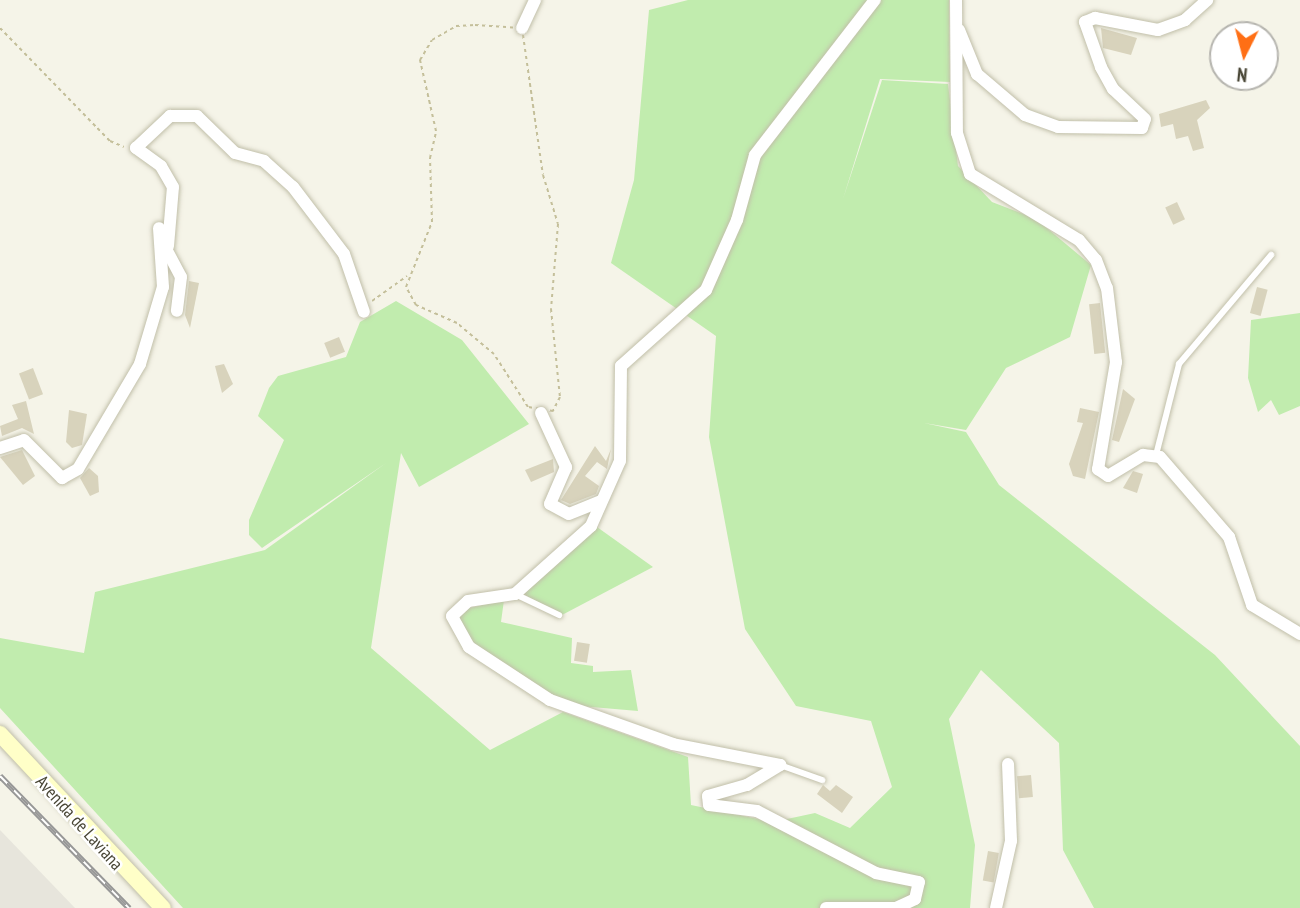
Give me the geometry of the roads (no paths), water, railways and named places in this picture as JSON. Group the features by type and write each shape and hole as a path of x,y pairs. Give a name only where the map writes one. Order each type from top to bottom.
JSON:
{"street":[{"path":"522,28 535,0"},
{"path":"780,765 685,747 550,700 457,632 452,616 458,605 515,594 581,540 621,461 621,366 706,290 737,220 755,155 875,0"},
{"path":"956,5 972,67 1017,110 1058,127 1138,129 1145,119 1113,89 1085,22 1095,18 1158,30 1185,20 1207,0"},
{"path":"956,5 958,142 970,174 1067,231 1091,252 1104,279 1117,347 1098,469 1108,476 1143,455 1156,455 1229,537 1252,605 1300,634"},
{"path":"0,448 23,440 62,478 78,469 140,365 163,287 173,187 161,166 136,152 141,140 170,116 206,119 231,150 264,161 293,187 344,254 363,308"},
{"path":"159,228 181,281 177,311"},
{"path":"541,413 566,467 550,504 569,514 602,501"},
{"name":"Avenida de Laviana","path":"0,734 163,908"},
{"path":"996,908 1011,841 1008,764"},
{"path":"780,765 706,800 793,825 876,873 919,882 915,899 897,908 826,908"}],"lane":[{"path":"1156,455 1175,371 1271,255"},
{"path":"515,594 559,615"},
{"path":"780,765 822,780"}],"railway":[{"path":"0,776 129,908"}]}
